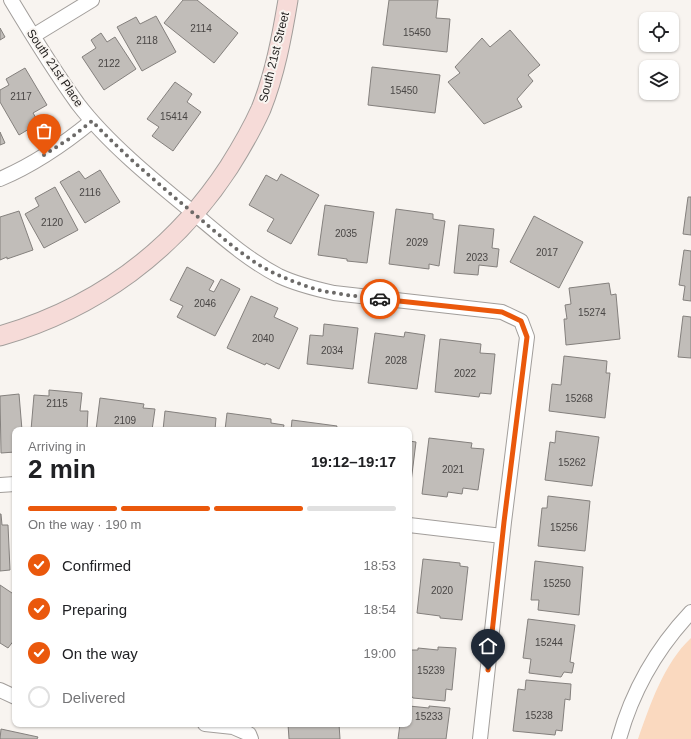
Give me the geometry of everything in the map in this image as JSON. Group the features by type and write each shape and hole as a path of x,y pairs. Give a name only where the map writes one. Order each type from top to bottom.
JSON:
{"street":[{"name":"South 21st Place","path":"11,0 78,104 92,121 136,163 194,213 260,265 281,277 310,288 334,293 502,312 521,321 527,337 502,536"},
{"path":"33,36 92,0"},
{"name":"South 21st Street","path":"0,336 59,315 108,288 136,269 158,250 194,213 216,186 234,159 250,132 261,108 280,43 288,0"},
{"path":"0,179 15,173 36,160 72,137 92,121"},
{"path":"0,485 12,484"},
{"path":"412,525 502,536 480,739"},
{"path":"619,739 625,716 641,681 670,636 691,612"},
{"path":"0,690 12,696"},
{"path":"233,727 250,736"}],"shaded area":[{"path":"691,638 691,739 638,739 659,685 681,648"}],"building":[{"path":"183,0 197,0 238,33 214,63 164,23"},
{"path":"389,0 438,0 436,18 450,19 447,52 383,45"},
{"path":"156,16 176,52 142,71 117,27 136,17 140,24"},
{"path":"0,28 5,37 0,40"},
{"path":"510,30 540,65 528,75 533,81 517,99 522,107 484,124 448,82 460,73 455,67 482,38 490,47"},
{"path":"101,33 107,42 115,37 136,69 104,90 82,57 96,48 91,40"},
{"path":"372,67 440,75 435,113 368,105"},
{"path":"25,68 47,105 33,113 39,123 19,135 0,102 0,90 9,85 6,79"},
{"path":"175,82 192,94 187,102 201,112 173,151 152,136 159,127 147,119"},
{"path":"0,132 5,143 0,145"},
{"path":"100,170 120,202 85,223 60,182 79,171 85,179"},
{"path":"281,174 319,195 291,244 267,231 274,219 249,205 266,175 277,181"},
{"path":"55,187 78,230 44,248 25,214 39,206 35,198"},
{"path":"688,197 691,197 691,235 683,234"},
{"path":"325,205 374,212 367,263 347,261 347,259 318,255"},
{"path":"396,209 433,214 433,219 445,221 439,266 429,264 429,269 389,264"},
{"path":"19,211 33,250 0,260 0,217"},
{"path":"534,216 583,242 559,288 510,262"},
{"path":"459,225 494,229 492,248 499,249 497,267 479,265 478,275 454,273"},
{"path":"684,250 691,251 691,301 683,300 685,286 679,285"},
{"path":"187,267 214,281 209,290 214,292 221,279 240,289 215,336 177,317 183,306 170,300"},
{"path":"609,283 611,295 616,294 620,339 566,345 564,319 567,319 565,305 571,304 569,288"},
{"path":"251,296 278,308 274,317 298,328 279,369 266,363 265,365 227,348"},
{"path":"683,316 691,317 691,358 678,357"},
{"path":"324,324 358,328 353,369 307,364 310,335 323,336"},
{"path":"405,332 425,335 417,389 368,383 375,333 404,337"},
{"path":"440,339 481,344 480,353 495,354 491,394 480,393 479,397 435,392"},
{"path":"564,356 607,361 606,373 610,373 605,418 549,411 552,384 561,385"},
{"path":"49,390 82,393 80,411 88,411 87,427 31,427 34,395 49,396"},
{"path":"19,394 22,427 12,427 12,452 1,453 0,396"},
{"path":"100,398 144,404 143,408 155,409 152,427 96,427"},
{"path":"165,411 216,418 215,427 163,427"},
{"path":"227,413 271,419 271,423 284,425 284,427 225,427"},
{"path":"292,420 337,426 337,427 291,427"},
{"path":"556,431 599,437 592,486 545,480 550,442 555,443"},
{"path":"429,438 472,443 471,448 484,449 478,490 463,488 462,494 448,492 447,497 422,494"},
{"path":"412,441 416,442 412,474"},
{"path":"548,496 590,501 585,551 538,546 542,508 547,508"},
{"path":"0,514 2,525 8,525 10,570 0,571"},
{"path":"423,559 460,563 460,566 468,567 462,620 440,618 440,616 417,613"},
{"path":"535,561 583,567 579,615 538,610 539,600 531,600"},
{"path":"0,585 12,593 12,643 8,648 0,643"},
{"path":"528,619 575,625 570,662 574,663 572,673 564,672 561,677 529,673 531,659 523,658"},
{"path":"438,647 456,648 452,690 446,689 445,701 413,698 412,650 418,650 418,648 438,650"},
{"path":"526,680 571,684 570,700 565,699 562,731 556,730 555,735 513,731 518,689 525,690"},
{"path":"412,706 450,708 446,739 398,739 400,727 412,727"},
{"path":"288,727 339,727 340,739 289,739"},
{"path":"1,729 38,737 37,739 0,739"}],"way so far":[{"path":"44,155 72,137 92,121 173,196 215,231 260,265 281,277 310,288 334,293 380,299"}],"route":[{"path":"380,299 502,312 521,321 527,337 504,522 488,670"}]}
